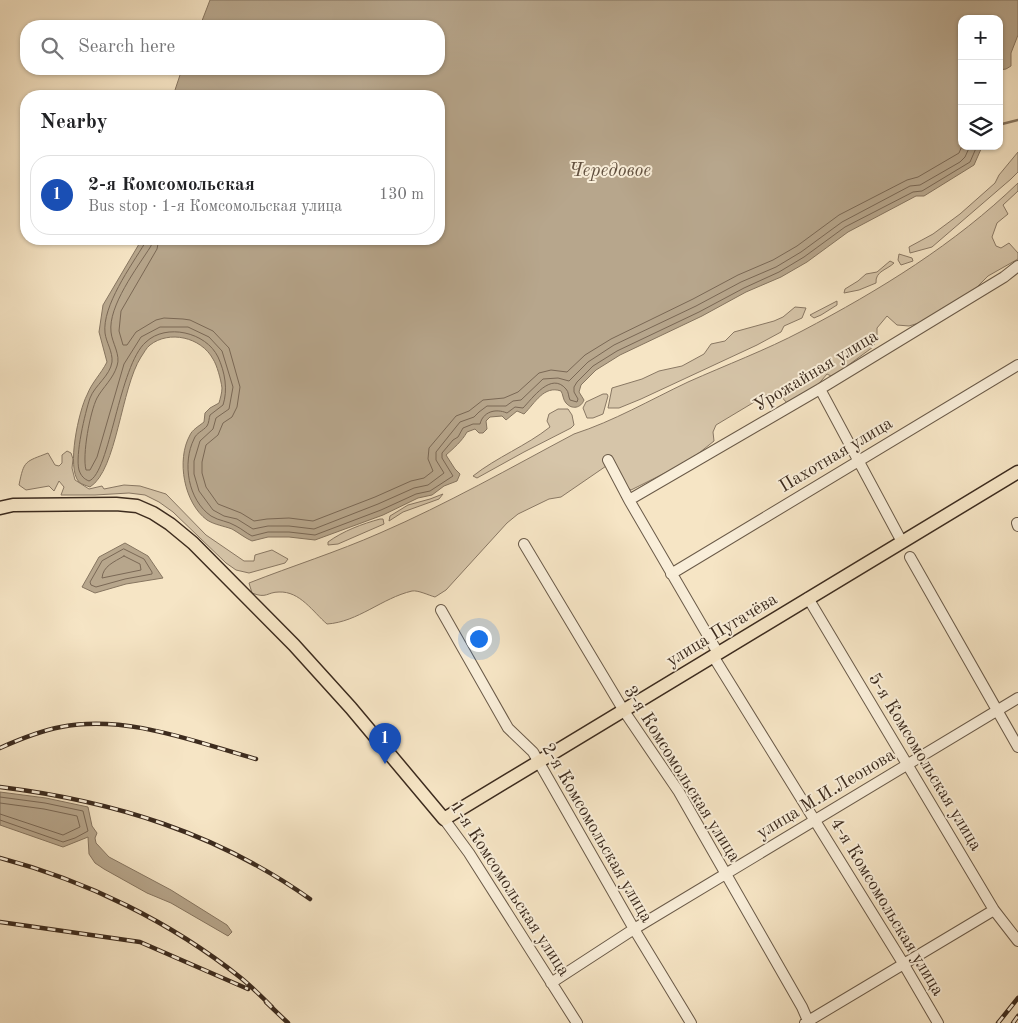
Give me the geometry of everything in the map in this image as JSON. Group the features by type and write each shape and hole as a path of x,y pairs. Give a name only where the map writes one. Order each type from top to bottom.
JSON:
{"main road":[{"name":"улица Пугачёва","path":"444,819 1018,472"},
{"name":"1-я Комсомольская улица","path":"0,508 13,505 116,504 137,506 153,513 170,524 193,543 294,645 351,708 444,819"}],"street":[{"name":"Урожайная улица","path":"628,500 820,389 1004,277 1018,266"},
{"name":"Пахотная улица","path":"671,574 1018,365"},
{"path":"820,389 902,542"},
{"name":"4-я Комсомольская улица","path":"608,460 628,500 715,654 904,963 938,1023"},
{"name":"3-я Комсомольская улица","path":"524,544 624,711 679,792 802,1007 808,1022"},
{"path":"910,557 1018,747"},
{"name":"5-я Комсомольская улица","path":"808,598 994,910 1018,940"},
{"name":"2-я Комсомольская улица","path":"441,610 508,728 517,739 528,746 539,762 634,929 691,1023"},
{"name":"улица М.И.Леонова","path":"551,983 634,929 1018,698"},
{"name":"1-я Комсомольская улица","path":"444,819 469,853 576,1023"},
{"path":"808,1022 994,910"}],"shaded area":[{"path":"1018,152 1018,172 1011,179 932,247 910,253 909,247 933,234 960,214 995,183 999,175"},
{"path":"1018,183 1018,191 1003,205 1008,214 997,223 992,237 996,246 1001,248 1009,243 1018,253 1018,259 988,276 974,290 919,323 909,326 897,325 887,316 877,328 877,338 873,347 839,372 831,376 827,374 816,387 787,403 779,394 766,395 716,425 713,432 714,441 689,461 631,490 626,487 612,462 561,497 549,499 518,514 507,523 446,590 435,597 412,591 390,599 360,615 327,624 306,603 293,595 279,592 264,595 252,593 249,583 405,522 574,434 618,417 688,382 802,331 860,299 943,246"},
{"path":"899,254 912,258 913,261 901,265 898,260"},
{"path":"890,261 894,263 879,273 876,283 859,290 844,293 845,289 866,274 877,272"},
{"path":"837,301 837,305 821,315 814,318 810,315"},
{"path":"795,307 806,308 802,318 784,326 781,332 757,345 641,399 619,408 608,408 612,388 642,379 659,371 682,366 704,354 711,344 725,341 734,332 774,321 783,317"},
{"path":"603,394 608,396 603,414 587,418 583,408 586,402"},
{"path":"558,409 568,409 572,415 574,425 571,428 477,478 473,476 550,427 547,421 549,414"},
{"path":"67,451 71,453 73,459 72,468 75,480 89,489 102,486 104,489 124,485 140,486 166,494 206,535 244,561 254,561 255,555 272,550 288,559 285,563 249,573 236,570 226,563 173,512 145,495 129,493 61,495 64,487 59,481 54,491 49,486 26,490 19,485 24,466 30,460 48,453 55,465 59,466 62,463 62,455"},
{"path":"443,494 439,499 403,512 389,521 390,516 408,505"},
{"path":"383,519 384,524 338,544 328,545 328,542 346,531"}],"water":[{"name":"Чередовое","path":"210,0 1018,0 1018,35 1011,53 1011,66 1006,69 1003,69 1003,15 958,15 958,150 981,150 974,165 924,196 916,196 848,232 807,262 781,277 746,292 702,316 620,355 596,370 581,385 579,392 584,400 579,406 568,405 561,391 555,390 540,396 524,414 517,411 506,420 502,416 490,417 486,421 487,429 483,433 479,433 475,429 467,432 446,455 460,474 457,481 444,486 432,495 418,498 383,515 315,540 268,537 252,541 232,529 207,520 199,512 188,492 183,468 184,456 192,431 204,422 205,413 219,403 222,388 216,365 208,351 193,341 175,337 158,340 147,348 141,357 128,388 107,464 99,478 90,487 79,482 75,475 74,465 75,439 78,425 89,390 107,362 99,332 103,305 138,245 445,245 445,90 175,90 180,75 445,75 445,20 202,20"},
{"path":"125,543 148,556 163,578 126,584 95,593 82,587 99,557"},
{"path":"0,792 46,798 88,807 92,826 97,833 96,843 109,857 171,890 227,925 232,932 228,936 171,903 147,893 104,869 95,863 89,854 88,837 63,847 0,825"}],"waterway":[{"path":"1003,124 1018,120"}],"railway":[{"path":"0,748 30,736 61,727 110,724 160,732 256,759"},
{"path":"0,787 42,793 123,811 201,838 275,876 310,899"},
{"path":"0,858 32,867 96,891 157,921 214,958 245,981 272,1007"},
{"path":"0,922 140,942 248,989"},
{"path":"998,1023 1018,998"},
{"path":"266,1002 288,1023"},
{"path":"1013,1023 1018,1016"}],"place":[{"name":"2-я Комсомольская","path":"385,764"}]}
